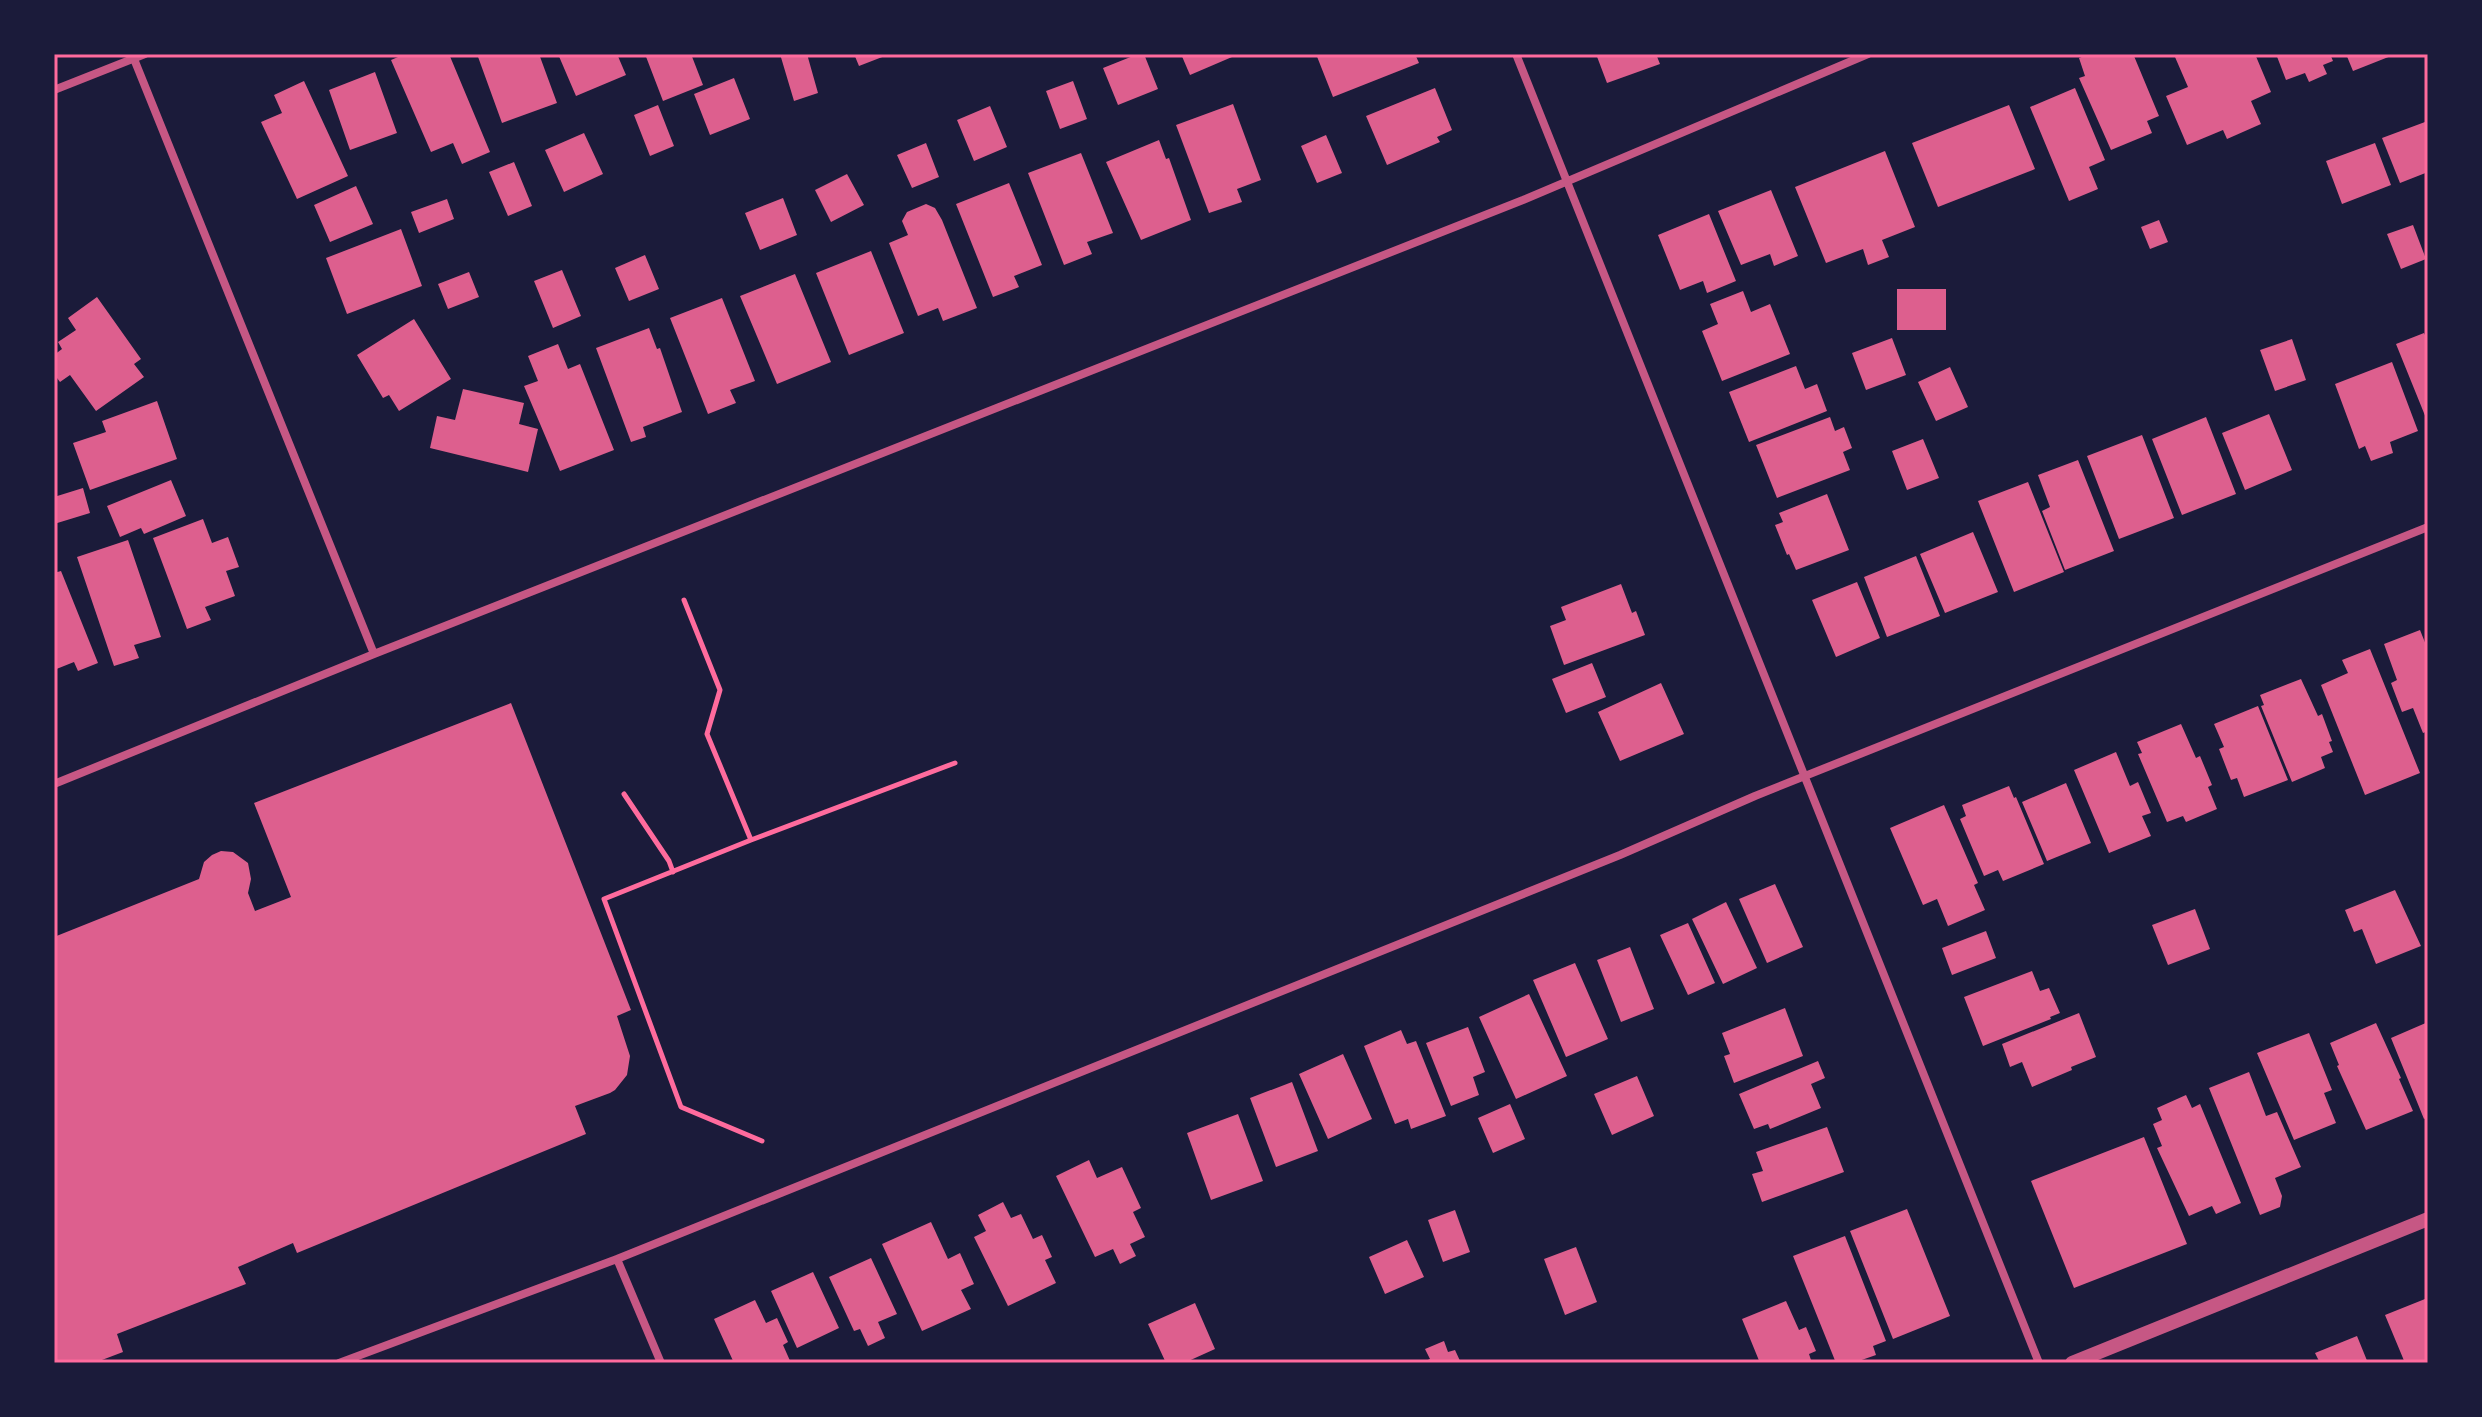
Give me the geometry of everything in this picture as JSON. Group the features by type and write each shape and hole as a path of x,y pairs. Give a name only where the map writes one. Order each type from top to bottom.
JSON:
{"street":[{"path":"54,90 133,56 145,54"},
{"path":"1516,54 2039,1363"},
{"path":"54,784 374,654 1566,183 1868,54"},
{"path":"133,56 374,654"},
{"path":"339,1363 617,1259 1620,855 1805,776 2428,527"},
{"path":"2072,1363 2428,1219"},
{"path":"617,1259 661,1363"}],"path":[{"path":"684,600 720,690 707,734 751,840"},
{"path":"762,1141 681,1107 604,899 955,763"},
{"path":"624,794 669,861 673,872"}],"building":[{"path":"405,54 449,54 490,152 462,164 453,143 431,152 391,60"},
{"path":"477,54 539,54 557,103 502,123"},
{"path":"558,54 617,54 626,75 576,96"},
{"path":"645,54 691,54 703,85 663,101"},
{"path":"780,54 807,54 818,93 794,101"},
{"path":"854,54 890,54 859,66"},
{"path":"1144,54 1158,89 1118,105 1103,68"},
{"path":"1181,54 1230,54 1232,57 1190,75"},
{"path":"1316,54 1415,54 1419,63 1333,97"},
{"path":"1596,54 1656,54 1660,64 1607,83"},
{"path":"2089,54 2134,56 2159,116 2147,121 2152,133 2111,150 2079,78 2085,76 2079,58"},
{"path":"2181,54 2255,54 2271,92 2251,101 2261,124 2227,139 2223,130 2187,145 2166,96 2188,87 2175,57"},
{"path":"2276,54 2330,54 2333,61 2323,65 2327,74 2309,82 2305,73 2286,80"},
{"path":"2346,54 2396,54 2353,71"},
{"path":"375,72 397,133 350,150 329,90"},
{"path":"734,78 750,119 710,135 694,94"},
{"path":"304,81 348,176 297,199 261,122 282,113 274,95"},
{"path":"1073,81 1087,119 1060,129 1046,91"},
{"path":"1435,88 1452,130 1437,137 1440,142 1387,165 1366,116"},
{"path":"2075,88 2105,160 2089,167 2098,189 2069,201 2030,107"},
{"path":"1233,104 1261,180 1237,189 1242,202 1209,213 1176,125"},
{"path":"658,105 674,146 650,156 634,115"},
{"path":"2009,105 2035,169 1938,207 1912,143"},
{"path":"990,106 1007,147 974,161 957,120"},
{"path":"2425,122 2428,129 2428,172 2400,183 2382,138"},
{"path":"584,133 603,174 564,192 545,150"},
{"path":"1326,135 1342,173 1317,183 1301,146"},
{"path":"1159,140 1166,159 1169,158 1191,220 1141,240 1106,162"},
{"path":"926,143 939,177 912,188 897,155"},
{"path":"2375,143 2391,185 2342,204 2326,161"},
{"path":"1885,151 1915,227 1882,240 1889,257 1868,265 1863,249 1826,263 1795,187"},
{"path":"1081,153 1113,233 1087,242 1092,254 1064,265 1028,173"},
{"path":"514,162 532,206 508,216 489,172"},
{"path":"847,174 864,205 831,222 815,190"},
{"path":"1009,183 1042,265 1014,276 1019,287 993,297 956,204"},
{"path":"356,186 373,224 330,242 314,205"},
{"path":"1771,190 1798,256 1774,266 1770,254 1741,265 1718,211"},
{"path":"783,198 797,235 760,250 745,213"},
{"path":"447,199 454,219 419,233 411,212"},
{"path":"926,204 935,208 942,220 977,308 943,321 938,308 918,316 889,243 908,235 902,221 907,212"},
{"path":"1709,214 1736,281 1707,293 1703,281 1680,290 1658,235"},
{"path":"2159,220 2168,242 2150,249 2141,227"},
{"path":"2413,225 2426,259 2401,269 2387,234"},
{"path":"401,229 422,286 347,314 326,258"},
{"path":"871,251 904,333 849,355 816,273"},
{"path":"645,255 659,289 629,301 615,268"},
{"path":"562,270 581,316 553,328 534,281"},
{"path":"469,272 479,297 448,309 438,284"},
{"path":"795,274 831,362 777,384 740,296"},
{"path":"1897,289 1946,289 1946,330 1897,330"},
{"path":"1743,291 1751,312 1770,304 1790,354 1722,381 1702,331 1718,324 1710,304"},
{"path":"97,297 141,359 134,364 144,377 96,411 70,375 60,382 54,374 54,355 62,349 58,342 76,330 68,318"},
{"path":"722,298 755,381 730,390 736,403 708,414 670,318"},
{"path":"414,319 451,379 399,411 389,395 383,398 357,355"},
{"path":"649,328 657,349 660,348 682,412 643,427 646,437 631,442 596,348"},
{"path":"2424,333 2428,341 2428,423 2396,344"},
{"path":"1892,338 1906,375 1866,390 1852,353"},
{"path":"2292,339 2306,380 2275,391 2260,350"},
{"path":"558,344 568,369 580,364 614,450 560,471 524,386 538,381 528,356"},
{"path":"2392,362 2418,431 2390,442 2393,453 2371,461 2365,446 2359,449 2335,384"},
{"path":"1796,366 1805,389 1817,384 1827,411 1749,442 1729,392"},
{"path":"1950,367 1968,407 1936,421 1918,382"},
{"path":"463,389 524,403 519,424 538,429 528,472 430,448 437,416 455,420"},
{"path":"157,401 177,459 90,490 73,443 106,432 102,421"},
{"path":"2269,414 2292,470 2245,490 2222,433"},
{"path":"1830,417 1835,431 1844,427 1852,448 1843,452 1850,470 1777,498 1756,445"},
{"path":"2206,417 2236,494 2182,515 2152,439"},
{"path":"2142,435 2174,518 2119,539 2087,456"},
{"path":"1923,439 1939,478 1907,490 1892,451"},
{"path":"2078,460 2114,551 2065,570 2042,511 2050,507 2038,475"},
{"path":"171,480 186,516 144,534 141,528 120,537 107,506"},
{"path":"2028,482 2064,572 2014,592 1978,501"},
{"path":"83,488 90,513 54,524 54,497"},
{"path":"1827,494 1849,550 1796,570 1775,525 1783,522 1779,513"},
{"path":"203,519 212,543 228,537 239,567 226,571 235,596 205,607 211,620 187,629 153,538"},
{"path":"1973,532 1998,592 1945,613 1920,554"},
{"path":"128,540 161,637 134,645 139,658 114,666 77,557"},
{"path":"1916,556 1940,616 1887,637 1864,577"},
{"path":"61,571 98,663 78,671 74,662 54,670 54,573"},
{"path":"1857,582 1880,638 1836,657 1812,600"},
{"path":"1621,584 1645,635 1564,665 1550,626 1566,620 1561,607"},
{"path":"2420,630 2428,644 2428,731 2423,733 2413,708 2402,712 2391,683 2397,680 2384,644"},
{"path":"2370,649 2420,773 2365,795 2321,685 2348,673 2342,660"},
{"path":"1592,663 1606,697 1566,713 1552,679"},
{"path":"2301,679 2318,716 2322,714 2333,752 2321,757 2325,768 2292,782 2261,706 2264,705 2260,695"},
{"path":"1661,683 1684,734 1620,761 1598,712"},
{"path":"511,703 631,1010 617,1016 630,1056 627,1075 610,1093 575,1106 586,1134 297,1253 293,1243 238,1267 246,1284 117,1334 123,1352 94,1363 54,1363 54,937 199,879 204,862 221,851 233,852 248,863 251,879 248,893 255,911 291,897 254,803"},
{"path":"2258,706 2288,780 2244,797 2237,778 2231,780 2219,749 2224,747 2214,724"},
{"path":"2181,724 2196,758 2200,756 2212,785 2208,787 2217,809 2186,822 2183,816 2167,822 2138,754 2142,753 2137,742"},
{"path":"2116,752 2130,786 2138,782 2151,813 2142,816 2151,836 2109,853 2074,770"},
{"path":"2066,783 2091,843 2047,861 2022,802"},
{"path":"2009,786 2044,864 2003,881 1998,870 1984,876 1960,819 1966,816 1962,805"},
{"path":"1944,805 1978,883 1974,885 1985,910 1948,926 1937,899 1923,905 1890,828"},
{"path":"1775,884 1803,947 1767,963 1739,899"},
{"path":"2395,890 2421,946 2376,964 2362,929 2354,932 2345,910"},
{"path":"1726,902 1757,968 1723,984 1692,919"},
{"path":"2195,909 2210,949 2168,965 2152,925"},
{"path":"1688,923 1715,983 1688,995 1660,935"},
{"path":"1986,931 1996,958 1952,975 1942,948"},
{"path":"1630,947 1654,1009 1621,1022 1597,960"},
{"path":"1575,963 1608,1039 1566,1057 1533,980"},
{"path":"2032,971 2040,991 2049,988 2060,1013 1983,1046 1964,997"},
{"path":"1529,994 1567,1076 1516,1099 1479,1017"},
{"path":"1785,1008 1803,1056 1734,1083 1724,1056 1730,1054 1722,1033"},
{"path":"2079,1013 2096,1057 2032,1087 2022,1062 2010,1067 2002,1044"},
{"path":"2428,1022 2428,1117 2424,1119 2391,1038"},
{"path":"2376,1023 2413,1111 2366,1130 2330,1043"},
{"path":"1468,1027 1485,1072 1473,1077 1479,1095 1451,1106 1426,1043"},
{"path":"1401,1030 1407,1044 1416,1041 1446,1116 1411,1129 1408,1119 1395,1124 1364,1046"},
{"path":"2309,1033 2332,1090 2324,1093 2336,1123 2294,1140 2257,1053"},
{"path":"1343,1054 1372,1119 1328,1139 1299,1074"},
{"path":"1818,1061 1825,1078 1811,1084 1821,1108 1770,1129 1768,1124 1754,1129 1739,1094"},
{"path":"2249,1072 2266,1116 2277,1112 2301,1167 2275,1178 2282,1196 2280,1207 2260,1215 2209,1088"},
{"path":"1637,1076 1654,1116 1612,1135 1594,1094"},
{"path":"1292,1082 1318,1151 1276,1167 1250,1098"},
{"path":"2186,1095 2192,1108 2200,1104 2241,1203 2216,1214 2212,1206 2189,1216 2157,1148 2162,1146 2153,1124 2162,1120 2157,1108"},
{"path":"1510,1104 1525,1139 1493,1153 1478,1118"},
{"path":"1238,1114 1263,1181 1211,1200 1187,1133"},
{"path":"1827,1127 1844,1172 1762,1202 1752,1174 1763,1171 1756,1152"},
{"path":"2144,1137 2187,1244 2074,1288 2031,1181"},
{"path":"1089,1160 1097,1178 1122,1167 1141,1208 1133,1212 1145,1237 1130,1244 1136,1256 1120,1264 1113,1249 1095,1257 1056,1176"},
{"path":"1003,1202 1011,1218 1021,1214 1033,1239 1042,1235 1052,1257 1045,1260 1056,1283 1008,1306 974,1237 986,1231 978,1215"},
{"path":"1907,1209 1950,1316 1893,1339 1850,1231"},
{"path":"1455,1210 1470,1252 1443,1262 1428,1220"},
{"path":"931,1222 948,1259 960,1253 974,1284 961,1290 971,1309 922,1331 882,1244"},
{"path":"1845,1236 1886,1341 1873,1346 1876,1355 1853,1363 1836,1363 1793,1256"},
{"path":"1407,1240 1424,1277 1385,1294 1369,1257"},
{"path":"1576,1247 1597,1302 1565,1315 1544,1259"},
{"path":"871,1258 897,1314 878,1322 885,1338 868,1346 860,1329 854,1331 829,1277"},
{"path":"813,1272 839,1328 797,1348 771,1291"},
{"path":"2425,1299 2428,1305 2428,1363 2405,1363 2385,1315"},
{"path":"755,1300 766,1323 777,1318 788,1342 783,1345 791,1363 734,1363 714,1319"},
{"path":"1786,1301 1799,1330 1806,1327 1816,1351 1809,1354 1812,1363 1760,1363 1742,1319"},
{"path":"1195,1303 1215,1349 1184,1363 1166,1363 1148,1324"},
{"path":"2357,1336 2368,1363 2320,1363 2315,1353"},
{"path":"1444,1341 1448,1352 1455,1350 1461,1363 1421,1363 1430,1359 1425,1349"}]}
